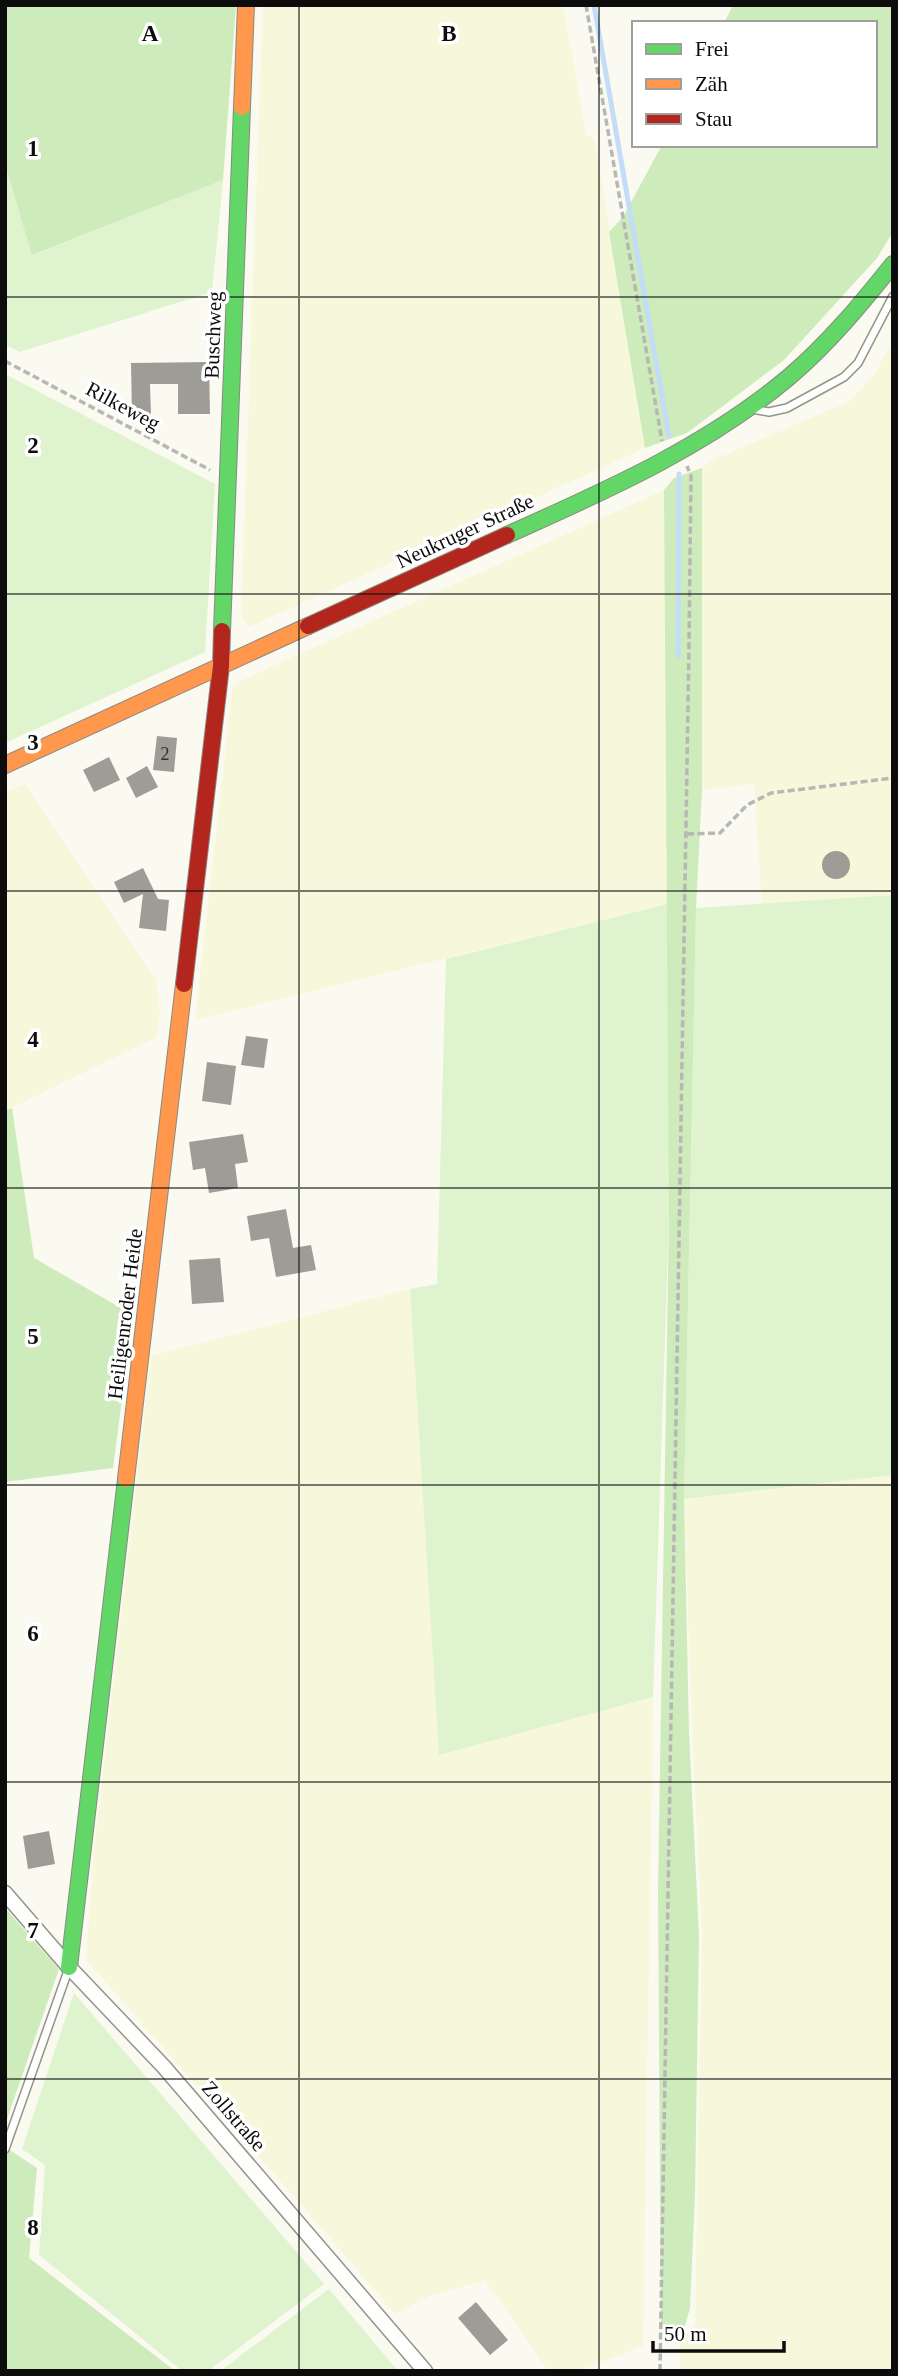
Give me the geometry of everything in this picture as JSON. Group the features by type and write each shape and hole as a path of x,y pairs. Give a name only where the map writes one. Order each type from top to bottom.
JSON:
{"street":[{"name":"Buschweg","path":"221,666 246,5"},
{"name":"Neukruger Straße","path":"5,765 628,480 666,459 745,408 813,355 855,311 893,264"},
{"name":"Heiligenroder Heide","path":"69,1967 221,666"},
{"name":"Zollstraße","path":"5,1893 69,1967 164,2067 425,2371"}],"lane":[{"path":"745,408 769,412 788,408 844,377 858,363 893,296"},
{"path":"5,2148 69,1967"}],"path":[{"path":"586,5 666,459"},
{"name":"Rilkeweg","path":"5,361 208,470 228,474"},
{"path":"660,2371 691,476 681,450"},
{"path":"686,834 720,833 747,805 772,793 893,778"}],"green space":[{"path":"5,5 236,5 223,180 32,255 5,163"},
{"path":"263,5 563,5 586,134 595,139 645,448 249,627 241,616"},
{"path":"733,5 893,5 893,232 877,258 784,360 687,433 645,448 609,232 623,217 661,147 877,147 877,21 725,21"},
{"path":"5,163 33,255 223,180 212,292 20,352 5,345"},
{"path":"893,340 893,895 762,905 754,784 702,790 702,468 711,461 850,401 875,373"},
{"path":"5,374 215,484 205,652 5,743"},
{"path":"702,468 702,790 696,908 684,1499 689,1733 699,1936 695,2194 690,2308 685,2326 674,2333 661,2323 658,1891 669,1216 664,490 674,478"},
{"path":"664,490 668,904 195,1020 233,684"},
{"path":"25,784 156,980 160,1010 157,1037 5,1111 5,792"},
{"path":"893,895 893,1475 684,1499 696,908"},
{"path":"668,904 669,1216 653,1697 439,1755 410,1289 437,1284 446,959"},
{"path":"12,1108 34,1258 133,1315 113,1468 5,1482 5,1111"},
{"path":"410,1289 439,1754 653,1697 643,2346 578,2371 548,2371 485,2280 428,2297 395,2314 86,1960 94,1848 151,1356"},
{"path":"893,1475 893,2371 680,2371 680,2343 695,2323 702,1931 684,1499"},
{"path":"5,1908 59,1969 5,2125"},
{"path":"74,1993 324,2284 208,2371 182,2371 39,2255 45,2165 22,2149"},
{"path":"5,2147 37,2168 29,2258 175,2371 5,2371"},
{"path":"329,2289 398,2371 220,2371"}],"building":[{"path":"209,362 210,414 178,414 178,384 150,384 151,415 132,415 131,363"},
{"path":"157,736 177,738 174,772 153,770"},
{"path":"109,757 120,780 94,792 83,770"},
{"path":"147,766 158,787 136,798 126,778"},
{"path":"836,851 846,855 850,865 846,875 836,879 826,875 822,865 826,855"},
{"path":"143,868 158,899 169,900 166,931 139,928 143,894 124,903 114,882"},
{"path":"246,1036 268,1039 264,1068 241,1065"},
{"path":"207,1062 236,1066 231,1105 202,1101"},
{"path":"243,1134 248,1162 235,1164 238,1188 209,1193 205,1168 193,1170 189,1142"},
{"path":"286,1209 293,1248 311,1245 316,1270 276,1277 269,1238 251,1241 247,1216"},
{"path":"220,1258 224,1302 192,1304 189,1260"},
{"path":"49,1831 55,1864 28,1869 23,1836"},
{"path":"476,2302 508,2340 490,2355 458,2318"}],"waterway":[{"path":"594,5 669,436"},
{"path":"678,656 679,474"}],"traffic: fast":[{"path":"222,631 242,107"},
{"path":"507,535 654,466 724,425 757,402 789,377 831,337 893,264"},
{"path":"69,1967 126,1479"}],"traffic: slow":[{"path":"242,107 246,5"},
{"path":"5,765 308,626"},
{"path":"126,1479 184,984"}],"traffic: jam":[{"path":"308,626 507,535"},
{"path":"184,984 221,666 222,631"}]}
